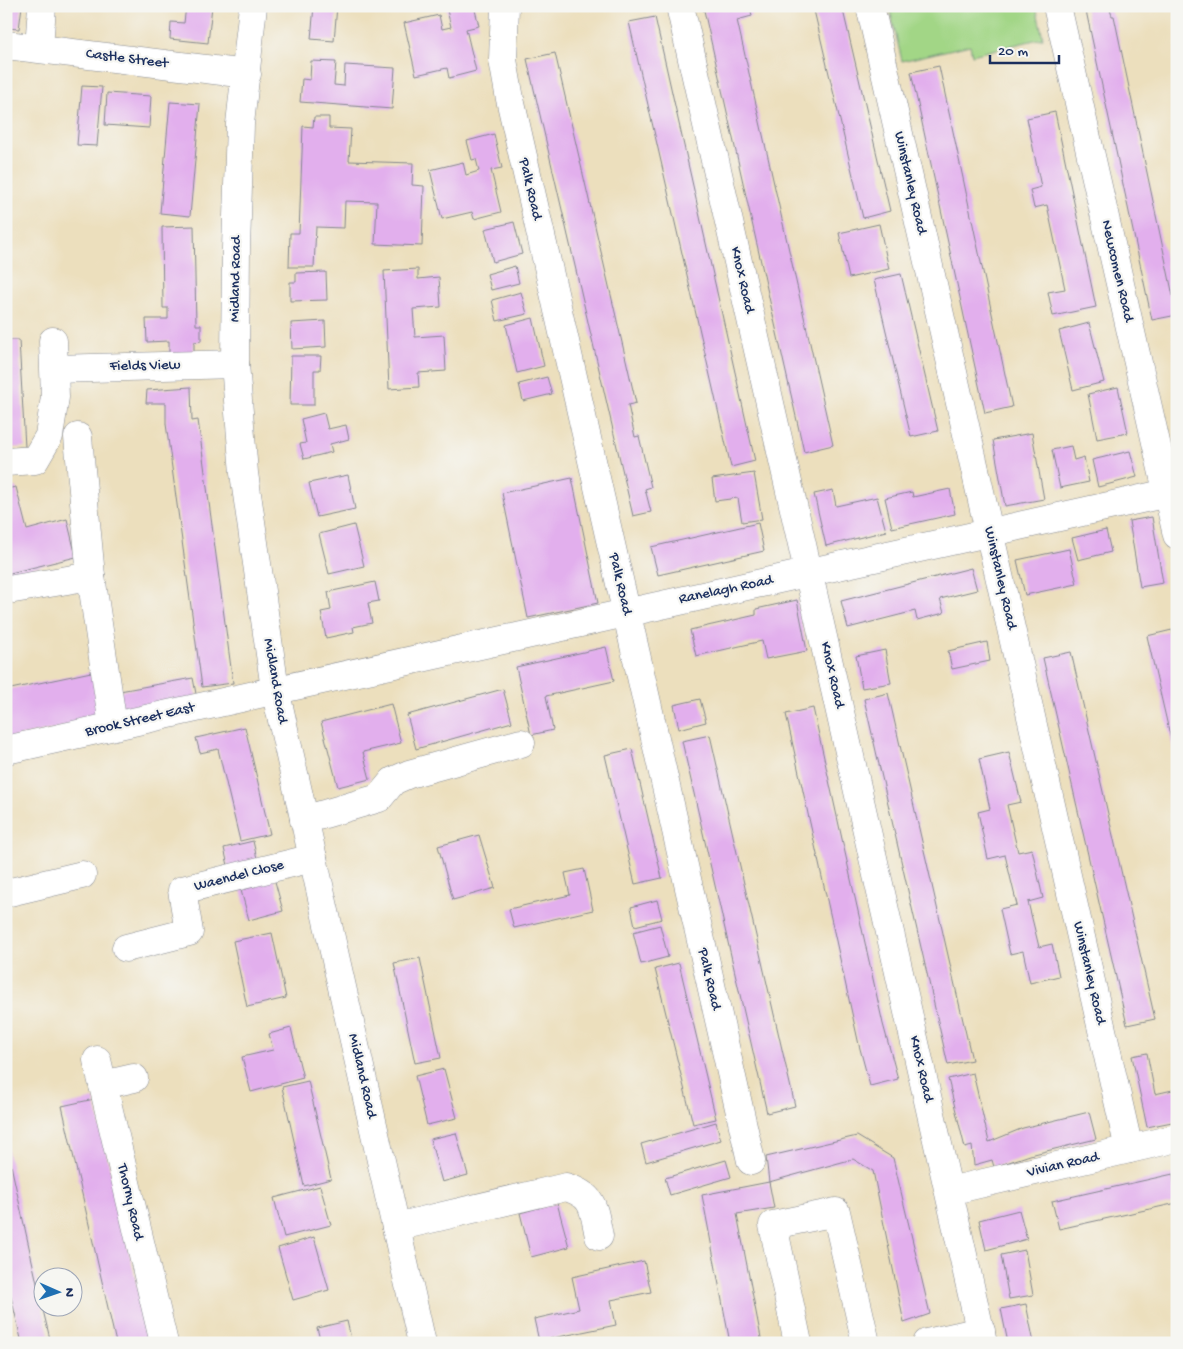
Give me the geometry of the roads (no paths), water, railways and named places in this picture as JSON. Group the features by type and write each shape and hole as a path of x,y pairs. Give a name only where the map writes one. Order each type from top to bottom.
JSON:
{"street":[{"path":"39,48 42,6"},
{"name":"Midland Road","path":"253,6 240,124 235,364 244,473 275,689 422,1343"},
{"name":"Palk Road","path":"505,6 515,40 503,60 510,99 751,1160"},
{"name":"Knox Road","path":"680,6 982,1337"},
{"name":"Winstanley Road","path":"870,6 1130,1149"},
{"name":"Newcomen Road","path":"1057,6 1172,492 1177,535"},
{"name":"Castle Street","path":"6,45 247,74"},
{"path":"6,462 35,460 49,436 55,397 53,341"},
{"name":"Fields View","path":"55,368 235,364"},
{"path":"78,437 91,576 113,726"},
{"name":"Ranelagh Road","path":"275,689 1172,492"},
{"path":"14,589 91,576"},
{"name":"Brook Street East","path":"6,750 275,689"},
{"path":"304,820 379,798 393,782 410,774 521,742"},
{"name":"Waendel Close","path":"126,948 188,932 182,890 313,858"},
{"path":"7,890 82,875"},
{"name":"Thorny Road","path":"134,1078 100,1073 164,1343"},
{"name":"Vivian Road","path":"949,1191 1177,1138"},
{"path":"396,1227 566,1187 583,1192 592,1205 599,1236"},
{"path":"798,1343 773,1226 836,1212 866,1343"},
{"path":"927,1343 982,1337"}]}
